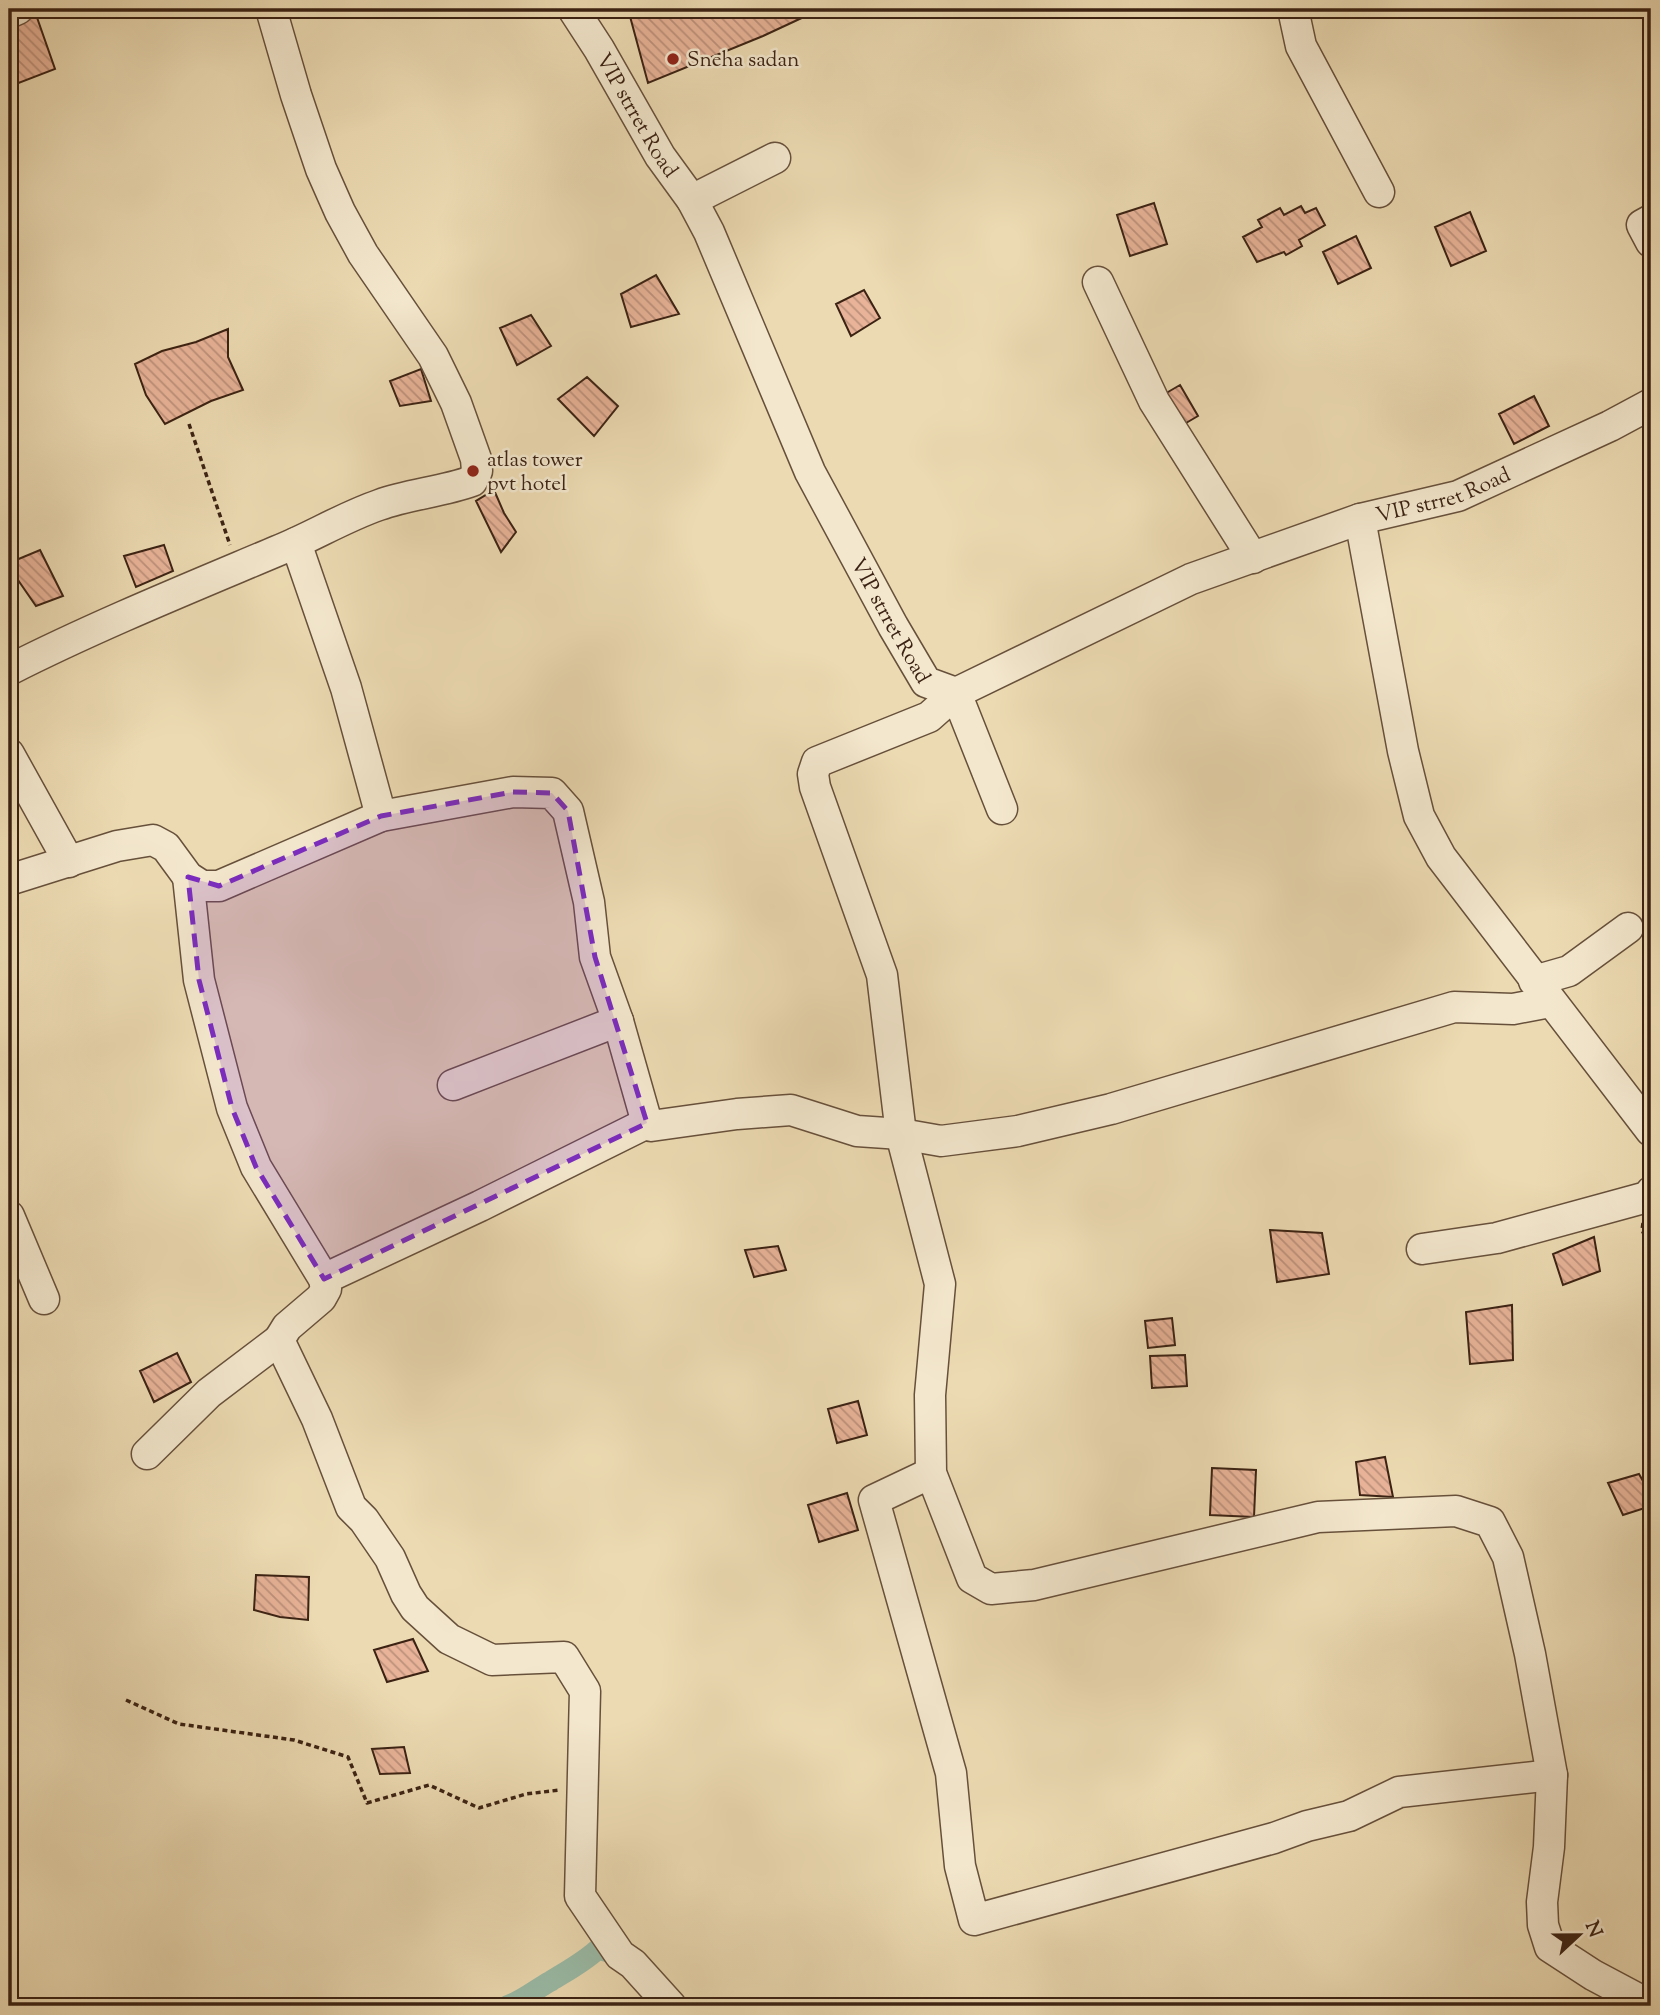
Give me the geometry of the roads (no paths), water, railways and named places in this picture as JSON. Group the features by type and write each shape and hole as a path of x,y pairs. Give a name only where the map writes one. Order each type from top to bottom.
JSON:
{"street":[{"path":"9,13 18,9"},
{"path":"9,670 73,638 382,504 449,490 472,481 477,471 476,459 456,403 433,356 363,254 340,212 304,120 271,9"},
{"name":"VIP strret Road","path":"573,9 660,156 692,200 732,285 810,472 893,626 926,682 956,693 1191,579 1360,519 1458,496 1651,404"},
{"path":"1293,9 1301,47 1379,191"},
{"path":"692,200 775,158"},
{"path":"1651,220 1642,225 1651,242"},
{"path":"1098,282 1154,401 1253,558"},
{"path":"1360,519 1403,751 1419,816 1441,857 1651,1131"},
{"path":"296,543 346,688 381,816"},
{"path":"1002,809 956,693 929,716 817,762 813,774 822,809 882,975 901,1134 940,1284 930,1395 931,1473 972,1577 991,1589 1034,1584 1318,1517 1456,1511 1490,1522 1508,1557 1530,1654 1552,1775 1549,1847 1542,1902 1543,1925 1550,1947 1593,1975 1644,1999"},
{"path":"9,754 69,862"},
{"path":"9,880 117,846 153,840 166,847 188,877 202,886 219,886 381,816 513,792 552,793 568,811 589,902 595,957 618,1021 647,1123 651,1126 737,1114 791,1110 857,1131 901,1134 941,1141 1018,1131 1111,1108 1454,1007 1513,1009 1628,928"},
{"path":"147,1454 209,1393 279,1340 288,1327 321,1298 326,1289 324,1279 256,1167 232,1108 199,980 188,877"},
{"path":"453,1085 618,1021"},
{"path":"324,1279 480,1206 647,1123"},
{"path":"1422,1249 1497,1238 1647,1196 1651,1192"},
{"path":"9,1216 44,1299"},
{"path":"279,1340 317,1419 351,1507 390,1558 415,1608 449,1639 492,1660 564,1657 585,1691 580,1896 620,1955 634,1964 671,2006"},
{"path":"931,1473 874,1500 951,1773 960,1866 974,1920 1349,1816 1399,1792 1552,1775"}],"waterway":[{"path":"507,2006 569,1970 598,1949 620,1955"}],"place":[{"name":"Sneha sadan","path":"673,59"},
{"name":"atlas tower pvt hotel","path":"473,471"}]}
